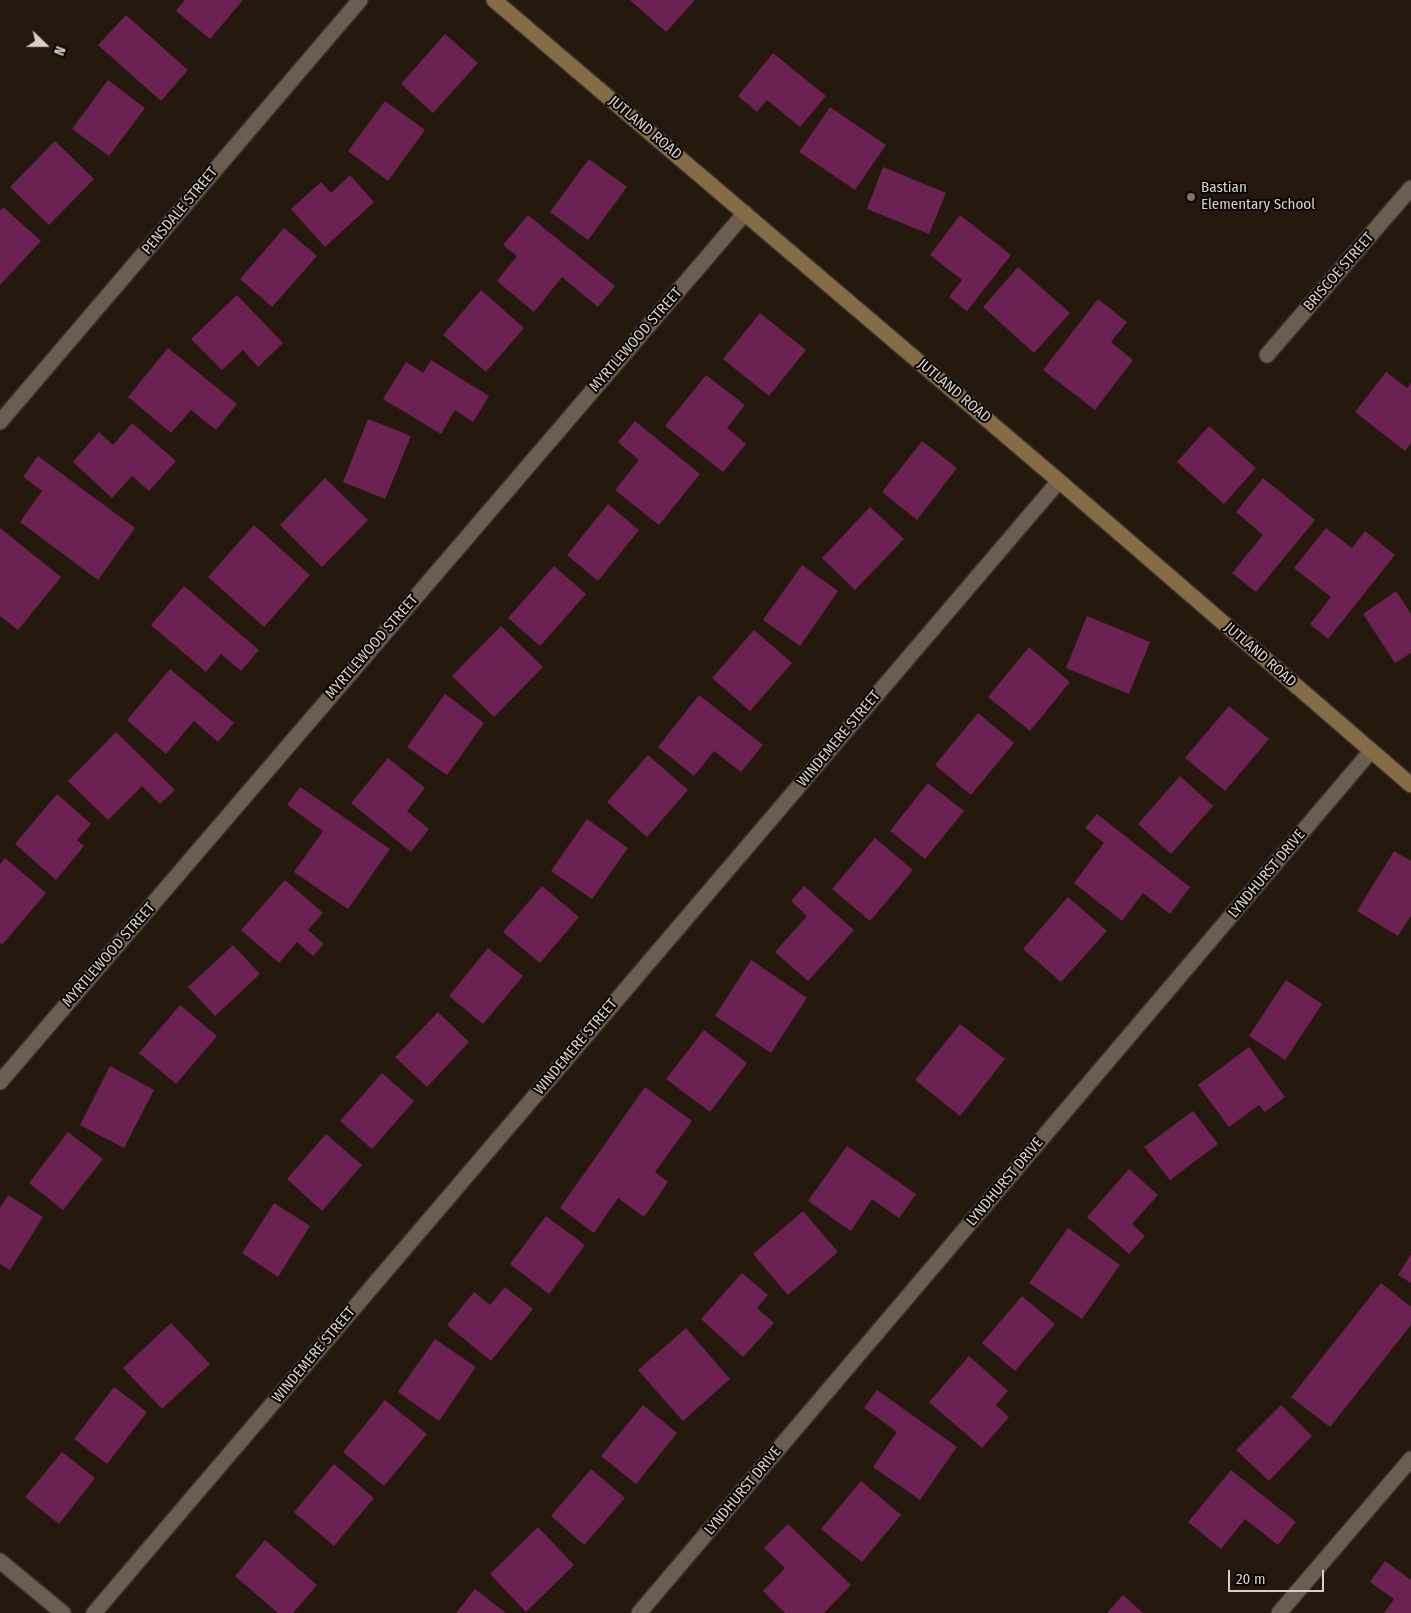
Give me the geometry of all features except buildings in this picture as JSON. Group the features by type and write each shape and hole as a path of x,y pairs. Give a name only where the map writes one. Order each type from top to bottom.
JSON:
{"street":[{"name":"PENSDALE STREET","path":"0,422 360,0"},
{"name":"JUTLAND ROAD","path":"494,0 1059,481 1411,785"},
{"name":"BRISCOE STREET","path":"1268,355 1411,188"},
{"name":"MYRTLEWOOD STREET","path":"0,1082 745,213"},
{"name":"WINDEMERE STREET","path":"94,1613 1059,481"},
{"name":"LYNDHURST DRIVE","path":"639,1613 1371,751"},
{"path":"1280,1613 1411,1459"},
{"path":"0,1561 63,1613"}],"place":[{"name":"Bastian Elementary School","path":"1191,197"}]}
